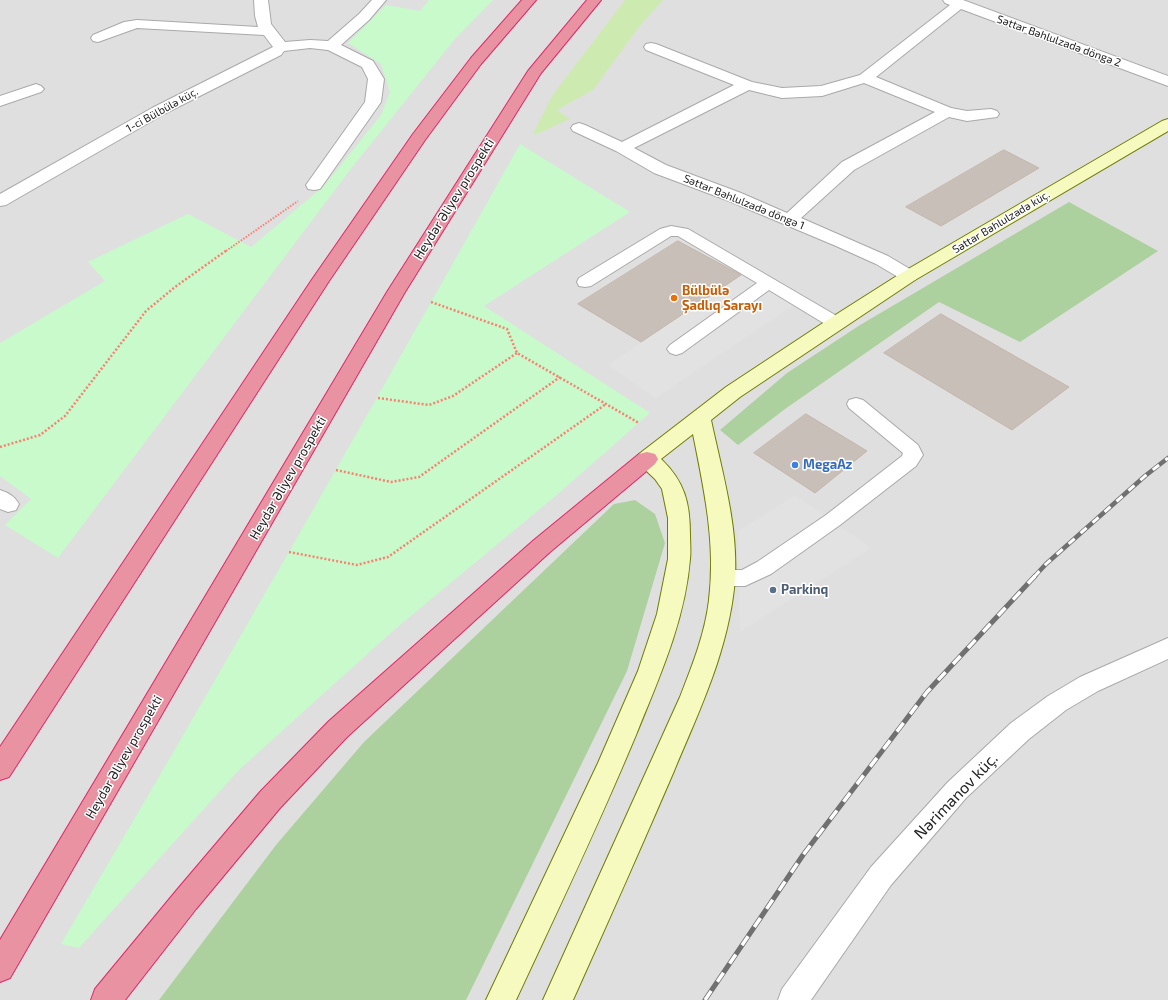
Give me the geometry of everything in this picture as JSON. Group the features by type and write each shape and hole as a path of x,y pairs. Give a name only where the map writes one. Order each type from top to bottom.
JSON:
{"highway":[{"path":"0,769 324,274 419,137 457,86 476,61 529,0"},
{"name":"Heydər Əliyev prospekti","path":"0,968 396,292 535,71 594,0"},
{"path":"106,1000 186,900 270,800 338,728 542,546 647,459"}],"main road":[{"name":"Səttar Bəhlulzadə küç.","path":"647,459 740,388 909,276 1168,124"},
{"path":"558,1000 638,823 701,677 716,628 723,578 724,539 700,418"},
{"path":"501,1000 611,763 650,671 669,614 679,559 679,518 676,499 672,487 663,474 647,459"}],"street":[{"path":"261,0 262,20 280,47 310,44 331,46 368,64 376,79 373,102 314,185"},
{"path":"331,46 364,17 379,0"},
{"path":"651,47 746,85 782,92 822,91 865,78 954,2"},
{"name":"Səttar Bəhlulzadə döngə 2","path":"954,2 1168,81"},
{"path":"98,38 129,25 137,24 243,31 268,31"},
{"name":"1-ci Bülbülə küç.","path":"0,201 158,111 209,84 270,56 280,47"},
{"path":"865,78 947,112 966,116 991,114"},
{"path":"622,148 746,85"},
{"path":"0,101 36,89"},
{"path":"789,220 848,166 947,112"},
{"name":"Səttar Bəhlulzadə döngə 1","path":"579,128 622,148 660,169 849,245 882,260 909,276"},
{"name":"Nərimanov küç.","path":"794,1000 881,876 957,790 1009,741 1057,703 1089,684 1168,648"}],"lane":[{"path":"585,282 666,232 682,232 836,323"},
{"path":"676,349 768,283"},
{"path":"723,578 745,578 764,568 832,520 909,461 913,455 911,450 856,404"}],"path":[{"path":"0,446 40,435 65,416 146,311 175,287 305,196 314,185"},
{"path":"431,302 507,328 517,353 639,423"},
{"path":"378,398 429,405 453,396 517,353"},
{"path":"336,470 391,482 419,477 560,378"},
{"path":"289,552 357,565 388,557 606,404"}],"shaded area":[{"path":"0,0 1168,0 1168,1000 0,1000"},
{"path":"753,267 807,296 656,398 608,365"},
{"name":"Parkinq","path":"795,495 871,548 740,632 738,531"}],"green space":[{"path":"429,0 493,0 455,39 350,170 58,558 5,525 31,499 0,476 0,343 105,281 88,262 188,214 251,247 324,186 381,115 390,92 381,64 348,43 386,5 420,11"},
{"path":"625,0 663,0 639,27 593,90 557,110 570,119 537,134 533,134 552,96"},
{"path":"520,144 630,212 484,306 650,413 558,494 394,630 239,770 79,948 61,944 293,545"},
{"path":"1069,202 1158,251 1020,342 939,302 785,409 738,445 720,430 787,373 860,325"},
{"path":"635,500 655,514 665,543 627,671 466,1000 159,1000 276,845 364,742 614,504"}],"building":[{"path":"1004,150 1039,168 941,226 906,207"},
{"path":"678,241 741,275 641,342 578,304"},
{"path":"941,314 1069,387 1012,430 884,353"},
{"path":"806,414 867,451 815,493 754,453"}],"railway":[{"path":"1034,577 1046,564 1145,476 1168,458"},
{"path":"705,1000 803,855 927,692 1035,576"}],"place":[{"name":"Bülbülə Şadlıq Sarayı","path":"674,298"},
{"name":"MegaAz","path":"795,465"},
{"name":"Parkinq","path":"773,590"}]}
